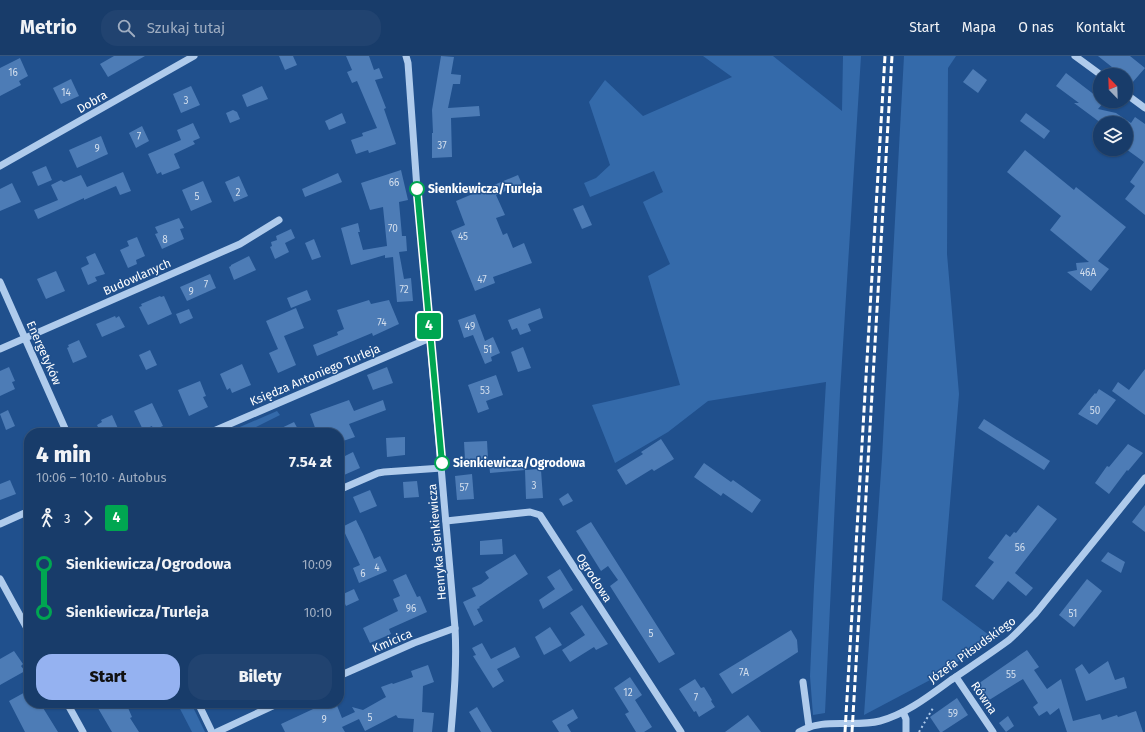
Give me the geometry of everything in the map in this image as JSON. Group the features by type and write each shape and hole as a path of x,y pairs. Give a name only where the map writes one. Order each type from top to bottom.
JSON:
{"street":[{"name":"Dobra","path":"0,166 194,56"},
{"name":"Henryka Sienkiewicza","path":"414,56 407,60 457,651 451,732"},
{"path":"1075,56 1093,70"},
{"path":"1133,99 1145,108"},
{"name":"Budowlanych","path":"0,349 240,244 279,220"},
{"name":"Energetyków","path":"0,282 65,428"},
{"name":"Księdza Antoniego Turleja","path":"221,428 430,338"},
{"path":"344,488 378,473 442,468"},
{"name":"Józefa Piłsudskiego","path":"799,732 816,725 870,723 880,721 903,712 1008,640 1035,614 1145,478"},
{"name":"Ogrodowa","path":"446,521 530,512 540,516 681,732"},
{"path":"0,524 24,513"},
{"path":"0,579 24,623"},
{"name":"Kmicica","path":"344,674 414,643 455,628"},
{"name":"Równa","path":"956,677 993,732"},
{"path":"803,682 809,728"},
{"path":"70,708 83,732"},
{"path":"200,708 212,732"},
{"path":"217,732 268,708"},
{"path":"903,712 906,719 906,732"}],"path":[{"path":"919,732 933,708"}],"shaded area":[{"path":"703,56 773,56 842,111 843,56 861,56 840,393 825,713 813,715 810,676 826,382 708,401 668,432 615,463 592,405 680,385 648,276 670,264 643,202 663,192 654,171 590,197 584,183 596,178 610,165 589,102 605,80 643,116 732,77"},
{"path":"904,56 956,56 948,68 947,254 959,394 942,600 993,638 932,679 864,715 882,458"},
{"path":"277,411 280,415 256,428 238,428"},
{"path":"180,708 193,708 205,732 192,732"}],"building":[{"path":"114,56 145,56 108,77 100,64"},
{"path":"279,56 293,56 297,65 285,70"},
{"path":"346,56 369,56 374,70 379,68 383,78 375,80 386,108 384,109 396,144 369,153 368,150 356,154 351,140 363,136 362,133 377,128 357,81 352,83 347,72 352,70"},
{"path":"441,56 454,57 451,74 461,75 460,84 453,84 448,108 479,106 480,116 451,118 452,157 432,158 432,110"},
{"path":"1098,56 1130,56 1145,68 1133,82 1133,68 1113,68"},
{"path":"20,58 28,76 19,81 21,85 0,96 0,68"},
{"path":"973,69 987,80 978,93 963,82"},
{"path":"1066,73 1093,94 1093,108 1099,108 1098,109 1116,113 1120,116 1093,117 1074,103 1079,103 1056,86"},
{"path":"71,79 79,96 61,104 53,88"},
{"path":"191,86 200,105 181,113 173,94"},
{"path":"262,86 268,99 247,107 242,95"},
{"path":"233,110 237,112 240,119 230,123 226,113"},
{"path":"342,113 346,123 329,130 325,121"},
{"path":"1026,113 1050,131 1044,139 1020,121"},
{"path":"1135,117 1145,124 1145,215 1125,199 1135,186 1130,182 1144,162 1133,154 1133,120"},
{"path":"193,123 200,138 193,141 195,144 174,154 180,168 162,175 161,172 157,174 148,154 181,140 177,130"},
{"path":"142,126 149,141 136,148 129,133"},
{"path":"101,136 108,154 77,168 69,150"},
{"path":"1025,150 1074,190 1076,187 1126,227 1098,261 1109,269 1091,291 1067,272 1077,270 1076,263 1089,262 1050,230 1061,216 1007,172"},
{"path":"46,166 52,180 38,186 32,172"},
{"path":"401,170 408,200 399,202 402,236 406,236 407,251 399,252 404,279 411,278 413,301 397,302 393,257 385,258 385,255 351,265 341,228 358,223 360,232 358,232 363,250 387,246 383,207 370,210 361,183"},
{"path":"123,172 131,191 120,195 116,186 84,200 84,198 38,219 34,210 58,200 51,185 61,180 64,182 81,175 87,187"},
{"path":"338,173 342,182 305,197 302,189"},
{"path":"518,175 522,184 496,195 505,215 496,218 503,235 507,233 513,248 524,243 532,263 493,277 495,283 475,291 451,231 465,225 456,201"},
{"path":"239,176 248,196 234,202 225,182"},
{"path":"203,181 212,202 191,211 182,190"},
{"path":"12,183 21,202 0,211 0,189"},
{"path":"583,205 592,225 582,229 573,209"},
{"path":"179,218 184,228 180,229 184,239 162,249 155,234 158,233 155,227"},
{"path":"291,229 295,238 285,243 289,252 275,259 270,247 272,246 271,242 277,240 276,236"},
{"path":"137,237 145,256 136,260 137,264 128,268 120,250 129,246 127,241"},
{"path":"314,239 321,257 312,260 305,243"},
{"path":"95,253 105,274 95,277 97,281 88,285 81,268 89,264 86,257"},
{"path":"249,256 256,270 234,280 229,267"},
{"path":"56,271 65,291 46,299 37,279"},
{"path":"210,274 216,288 187,301 180,287"},
{"path":"307,290 311,300 291,308 287,298"},
{"path":"160,296 164,296 172,314 148,325 139,307 142,306 141,304"},
{"path":"369,300 371,304 389,300 399,324 373,336 372,333 317,356 313,345 338,335 337,332 344,329 337,310"},
{"path":"296,308 304,328 284,336 296,365 278,373 269,353 278,349 266,321"},
{"path":"540,308 543,318 528,324 531,331 520,335 517,328 512,330 508,320"},
{"path":"189,309 193,318 180,324 176,314"},
{"path":"475,314 485,341 493,337 500,353 491,357 492,361 485,364 473,335 464,338 458,320"},
{"path":"115,316 116,318 119,316 125,327 102,337 96,324"},
{"path":"79,340 87,357 73,363 67,348 69,347 68,345"},
{"path":"523,347 531,368 518,372 511,352"},
{"path":"150,350 157,365 146,370 139,355"},
{"path":"242,364 251,385 232,393 230,388 227,390 220,374"},
{"path":"9,367 15,381 12,382 15,389 0,396 0,371"},
{"path":"387,367 393,383 373,390 367,375"},
{"path":"1145,369 1145,415 1112,391 1118,382 1129,390"},
{"path":"496,375 503,395 486,401 489,409 478,413 468,385"},
{"path":"200,381 206,396 203,397 208,407 189,416 178,390"},
{"path":"1099,389 1116,400 1097,425 1078,414"},
{"path":"349,400 354,411 383,400 386,410 349,424 355,437 344,441 344,428 315,428 310,414"},
{"path":"152,403 163,426 158,428 152,428 152,426 142,428 134,411"},
{"path":"8,410 15,426 6,430 0,414"},
{"path":"112,415 118,428 98,428 97,425 102,422 101,420"},
{"path":"984,419 1050,461 1044,470 978,428"},
{"path":"294,422 297,428 281,428"},
{"path":"405,437 405,455 387,457 386,438"},
{"path":"661,439 674,459 654,471 652,469 626,485 617,470 643,454 641,452"},
{"path":"487,441 488,459 465,460 464,442"},
{"path":"1128,444 1143,453 1128,471 1127,470 1109,494 1095,483 1107,466 1109,467"},
{"path":"353,452 360,468 344,475 344,456"},
{"path":"525,460 526,470 541,470 543,498 526,499 525,470 490,473 489,462"},
{"path":"704,463 731,482 733,480 761,500 752,513 723,493 721,496 694,477"},
{"path":"472,474 474,499 457,500 455,476"},
{"path":"10,480 16,494 0,500 0,484"},
{"path":"417,481 419,497 404,498 403,482"},
{"path":"370,490 377,506 360,513 353,497"},
{"path":"568,493 573,501 563,506 559,499"},
{"path":"1038,505 1057,519 1015,573 1033,588 1026,596 1008,581 993,600 975,586 994,562 988,558 1006,534 1010,537 1014,532 1016,533"},
{"path":"1145,505 1145,532 1132,522"},
{"path":"356,520 374,559 380,556 387,571 359,583 353,568 360,565 344,531 344,526"},
{"path":"591,522 675,654 659,663 610,586 618,580 608,566 601,571 576,531"},
{"path":"502,539 503,554 480,555 480,541"},
{"path":"1108,552 1125,562 1121,573 1101,561"},
{"path":"515,554 528,574 479,607 480,608 477,609 483,621 474,626 463,602 476,596 472,588 489,578 485,572"},
{"path":"560,569 573,590 543,609 539,600 555,589 547,577"},
{"path":"406,574 417,597 420,596 427,612 389,629 391,634 370,643 363,628 398,611 393,599 400,596 393,580"},
{"path":"1087,579 1102,591 1074,627 1059,615"},
{"path":"354,589 359,600 346,606 344,602 344,594"},
{"path":"582,605 608,644 596,650 594,647 570,662 562,650 585,635 570,613"},
{"path":"550,627 562,645 544,655 535,637"},
{"path":"791,630 797,640 798,652 732,694 719,674"},
{"path":"482,643 491,659 515,647 520,657 497,669 504,681 493,688 473,656 476,655 472,648"},
{"path":"1027,650 1039,667 1034,670 1047,689 1061,679 1073,721 1100,714 1102,720 1136,711 1143,732 1067,732 1059,708 1050,715 1047,711 1039,716 1033,707 1038,703 1023,679 986,702 975,686"},
{"path":"14,651 23,664 21,666 24,672 0,685 0,659"},
{"path":"1108,661 1115,680 1124,677 1127,688 1086,701 1075,669 1082,664 1089,674"},
{"path":"428,665 434,682 423,686 422,712 434,713 432,732 413,732 414,719 398,718 396,715 365,731 359,719 342,727 345,732 285,732 281,724 315,708 338,708 342,718 355,712 352,707 363,710 386,697 381,687 413,677 411,671"},
{"path":"630,677 642,695 635,700 652,727 644,732 636,732 625,714 629,712 614,688"},
{"path":"695,679 701,688 704,687 715,707 699,717 679,689"},
{"path":"24,693 24,708 43,708 58,732 25,732 9,701"},
{"path":"957,698 968,715 940,732 930,717"},
{"path":"477,707 492,732 481,732 469,712"},
{"path":"98,708 128,708 132,717 130,718 139,732 112,732"},
{"path":"573,709 578,718 567,725 571,732 559,732 552,721"},
{"path":"748,715 761,732 725,732"},
{"path":"1008,716 1014,726 1006,732 999,723"}],"railway":[{"path":"845,732 885,56"},
{"path":"852,732 892,56"}],"bus line":[{"name":"4","path":"417,189 442,463"}],"place":[{"name":"Sienkiewicza/Turleja","path":"417,189"},
{"name":"Sienkiewicza/Ogrodowa","path":"442,463"}]}
